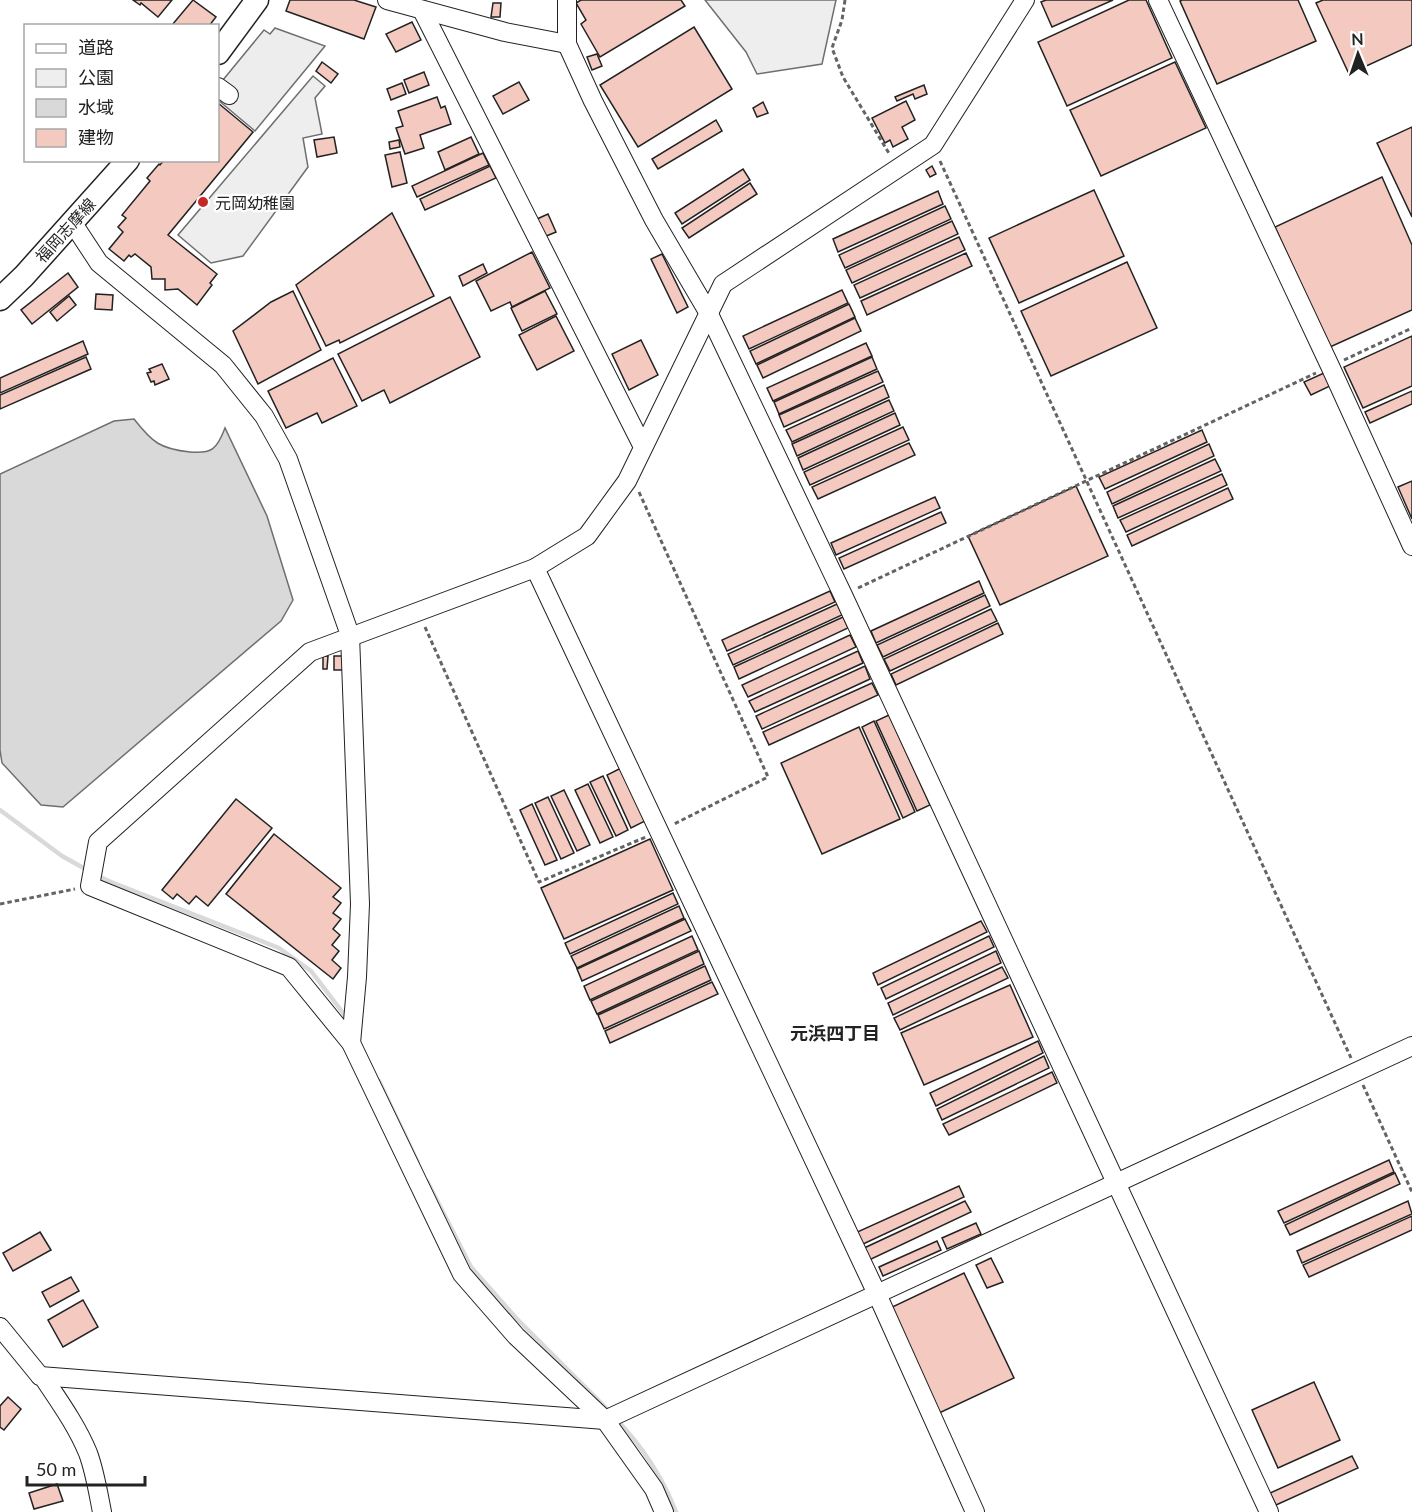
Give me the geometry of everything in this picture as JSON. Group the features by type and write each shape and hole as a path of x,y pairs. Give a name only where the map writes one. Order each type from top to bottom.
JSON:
{"main road":[{"path":"219,52 257,0"},
{"name":"福岡志摩線","path":"1,296 24,276 126,162"}],"street":[{"path":"387,0 505,32 567,44"},
{"path":"454,0 456,19"},
{"path":"567,0 567,44 593,101 654,220 708,312 843,595 1269,1512"},
{"path":"664,1512 654,1489 611,1418 516,1336 462,1274 351,1043 289,967 90,886 98,842 310,652 350,635 535,568 587,536 627,482 723,284 933,145 1026,0"},
{"path":"1158,0 1412,546"},
{"path":"422,10 643,447"},
{"path":"72,222 99,263 223,365 264,416 288,459 350,635 360,904 351,1043"},
{"path":"535,568 877,1294 975,1512"},
{"path":"40,1376 611,1418 1412,1047"},
{"path":"0,1327 43,1377 70,1417 87,1452 96,1479 102,1512"}],"path":[{"path":"845,0 832,48 843,77 898,168"},
{"path":"933,145 1412,1192"},
{"path":"843,595 1412,328"},
{"path":"0,904 90,886"}],"green space":[{"path":"705,0 836,0 822,64 757,74 746,52"},
{"path":"313,76 325,86 315,98 322,134 303,138 308,167 243,256 211,263 178,235"}],"shaded area":[{"path":"275,28 325,46 255,131 219,101 219,85 264,30 270,34"}],"water":[{"path":"134,419 157,443 171,449 190,452 204,452 213,449 225,428 267,516 293,600 281,621 63,807 41,805 2,763 0,750 0,474 114,421"}],"building":[{"path":"133,0 172,0 158,17 141,3 140,5"},
{"path":"193,0 216,17 211,24 173,24"},
{"path":"290,0 354,0 376,7 364,39 286,11"},
{"path":"581,0 681,0 685,6 600,57 581,24 586,20 576,3"},
{"path":"1046,0 1113,0 1052,27 1041,2"},
{"path":"1129,0 1146,0 1172,58 1067,106 1038,42"},
{"path":"1298,0 1316,41 1217,84 1180,1"},
{"path":"1323,0 1412,0 1412,45 1349,74 1316,3"},
{"path":"493,3 501,3 500,17 491,17"},
{"path":"412,22 421,40 396,52 386,34"},
{"path":"694,27 732,89 638,147 600,85"},
{"path":"597,54 602,66 592,70 587,57"},
{"path":"322,62 338,74 331,83 316,71"},
{"path":"1175,62 1206,128 1101,176 1070,110"},
{"path":"424,72 429,85 409,93 404,80"},
{"path":"519,82 529,100 503,114 493,96"},
{"path":"402,83 406,94 391,100 387,89"},
{"path":"924,85 927,94 915,99 913,94 897,101 895,97"},
{"path":"437,97 441,108 445,106 451,124 420,135 424,148 405,154 396,128 403,126 398,111"},
{"path":"906,101 915,120 902,127 908,139 893,147 890,140 885,143 872,118"},
{"path":"763,102 768,113 757,117 753,108"},
{"path":"219,104 253,132 168,235 217,274 197,305 178,289 165,290 165,279 152,279 151,267 135,254 131,257 129,255 124,261 109,249 123,232 118,227 126,218 122,215 150,181 147,178 162,162 219,162"},
{"path":"716,120 722,131 658,169 652,159"},
{"path":"1412,127 1412,217 1377,143"},
{"path":"334,137 337,153 317,157 314,140"},
{"path":"471,137 479,154 445,170 438,152"},
{"path":"399,140 400,147 390,149 389,142"},
{"path":"400,152 407,183 392,187 385,155"},
{"path":"483,153 489,165 417,197 412,186"},
{"path":"490,166 496,178 425,210 420,199"},
{"path":"932,166 936,174 930,177 926,170"},
{"path":"743,169 750,180 682,224 675,213"},
{"path":"1382,177 1412,245 1412,310 1330,347 1275,227"},
{"path":"750,183 757,194 689,238 682,228"},
{"path":"1094,190 1124,256 1019,303 989,238"},
{"path":"938,191 943,204 838,252 833,239"},
{"path":"945,206 951,219 845,268 839,255"},
{"path":"392,213 434,296 340,343 339,340 326,346 296,285"},
{"path":"548,214 556,232 544,237 537,219"},
{"path":"952,221 958,234 852,283 846,270"},
{"path":"959,237 965,250 860,298 854,285"},
{"path":"532,252 550,288 512,307 510,302 491,311 476,281"},
{"path":"966,253 972,266 867,315 861,301"},
{"path":"662,254 688,307 677,313 651,259"},
{"path":"1127,262 1157,328 1051,376 1021,311"},
{"path":"483,264 487,273 463,286 459,276"},
{"path":"68,273 78,287 32,324 21,310"},
{"path":"842,290 848,303 749,349 743,336"},
{"path":"293,291 321,350 258,384 233,331 271,302"},
{"path":"545,291 557,314 522,331 511,308"},
{"path":"96,294 113,295 112,310 95,309"},
{"path":"69,296 76,305 57,321 50,312"},
{"path":"450,297 480,357 390,403 384,390 362,401 338,354"},
{"path":"849,304 855,317 756,364 750,351"},
{"path":"556,316 574,351 537,370 519,335"},
{"path":"855,318 861,331 763,378 757,365"},
{"path":"1412,336 1412,386 1363,408 1344,367"},
{"path":"641,340 658,375 629,390 612,354"},
{"path":"83,341 88,354 0,393 0,378"},
{"path":"866,343 872,356 773,401 767,388"},
{"path":"86,357 91,369 0,409 0,395"},
{"path":"872,357 877,369 779,414 774,402"},
{"path":"333,358 357,406 322,423 317,413 286,428 268,391"},
{"path":"162,364 169,379 155,385 147,373 151,372 149,369"},
{"path":"878,371 883,382 784,427 779,415"},
{"path":"1324,373 1330,386 1311,395 1304,382"},
{"path":"884,385 889,397 792,442 786,430"},
{"path":"1412,391 1412,404 1370,423 1365,412"},
{"path":"889,400 894,411 797,456 792,444"},
{"path":"895,413 900,425 803,470 798,458"},
{"path":"903,427 909,440 810,485 804,472"},
{"path":"1202,430 1207,442 1105,489 1099,477"},
{"path":"909,443 915,455 818,499 812,487"},
{"path":"1209,444 1214,456 1112,504 1107,492"},
{"path":"1215,459 1221,471 1118,518 1113,506"},
{"path":"1222,474 1227,485 1126,532 1120,520"},
{"path":"1412,481 1412,519 1398,487"},
{"path":"1076,486 1108,556 1000,605 968,536"},
{"path":"1228,488 1233,499 1132,546 1127,535"},
{"path":"935,497 940,508 836,555 831,543"},
{"path":"941,512 946,523 844,569 839,558"},
{"path":"979,581 984,593 876,643 871,631"},
{"path":"830,591 835,602 727,651 722,640"},
{"path":"985,595 990,606 883,657 877,645"},
{"path":"837,604 842,615 733,665 728,654"},
{"path":"991,609 997,621 890,671 884,659"},
{"path":"843,617 848,628 739,679 734,667"},
{"path":"998,623 1003,634 896,685 891,674"},
{"path":"850,635 856,647 748,697 742,685"},
{"path":"858,651 863,663 755,712 749,701"},
{"path":"323,656 328,656 327,669 323,669"},
{"path":"334,656 343,656 343,670 334,670"},
{"path":"865,666 870,679 762,729 756,716"},
{"path":"872,683 878,695 769,745 763,732"},
{"path":"889,715 930,805 917,811 876,721"},
{"path":"874,721 915,812 903,818 862,727"},
{"path":"859,727 900,819 822,854 781,763"},
{"path":"621,768 645,821 631,828 607,775"},
{"path":"603,776 628,830 616,836 590,782"},
{"path":"588,784 613,837 600,843 575,790"},
{"path":"564,790 590,845 577,851 551,796"},
{"path":"548,797 574,853 561,859 535,803"},
{"path":"236,799 272,828 208,906 196,896 189,904 177,894 173,899 162,890"},
{"path":"532,804 557,860 545,865 520,810"},
{"path":"274,834 341,888 333,897 341,903 333,913 341,919 333,929 340,935 332,945 339,951 332,960 341,968 333,979 226,894"},
{"path":"650,839 673,890 564,939 541,888"},
{"path":"673,893 678,904 570,954 565,943"},
{"path":"679,906 684,918 577,968 571,956"},
{"path":"685,919 691,931 582,981 577,969"},
{"path":"981,921 987,932 878,985 873,973"},
{"path":"692,936 698,950 590,1000 584,986"},
{"path":"989,936 994,947 886,999 881,988"},
{"path":"699,951 704,964 597,1014 591,1001"},
{"path":"996,951 1001,963 893,1015 888,1003"},
{"path":"705,966 711,980 604,1029 598,1015"},
{"path":"1002,967 1008,978 900,1030 894,1018"},
{"path":"712,982 718,994 610,1043 605,1031"},
{"path":"1010,985 1033,1037 924,1085 901,1033"},
{"path":"1038,1041 1043,1053 936,1106 930,1093"},
{"path":"1044,1056 1049,1068 942,1120 937,1109"},
{"path":"1052,1072 1057,1083 949,1135 943,1124"},
{"path":"1389,1160 1394,1172 1284,1223 1278,1211"},
{"path":"1395,1173 1400,1184 1290,1235 1285,1225"},
{"path":"959,1186 964,1197 861,1245 855,1233"},
{"path":"965,1201 971,1212 867,1261 862,1249"},
{"path":"1408,1201 1412,1214 1302,1263 1297,1251"},
{"path":"1412,1216 1412,1230 1309,1277 1303,1265"},
{"path":"976,1223 981,1234 947,1249 942,1238"},
{"path":"40,1232 51,1250 13,1271 3,1253"},
{"path":"937,1241 941,1250 883,1276 879,1267"},
{"path":"991,1258 1003,1282 987,1288 976,1265"},
{"path":"964,1273 1014,1378 937,1414 888,1309"},
{"path":"71,1277 79,1291 50,1307 42,1292"},
{"path":"83,1300 98,1327 63,1347 48,1320"},
{"path":"1314,1382 1340,1440 1278,1468 1252,1410"},
{"path":"8,1397 21,1409 4,1430 0,1427 0,1406"},
{"path":"1352,1456 1358,1468 1276,1505 1270,1493"},
{"path":"57,1484 63,1501 34,1509 29,1493"}],"waterway":[{"path":"0,810 62,856 89,871"},
{"path":"96,875 279,948 311,971 347,1018"},
{"path":"379,1081 418,1163"},
{"path":"427,1181 471,1267 516,1318 610,1412"},
{"path":"616,1419 650,1462 676,1512"}],"place":[{"name":"元岡幼稚園","path":"203,202"}],"district":[{"name":"元浜四丁目","path":"835,1033"}]}
